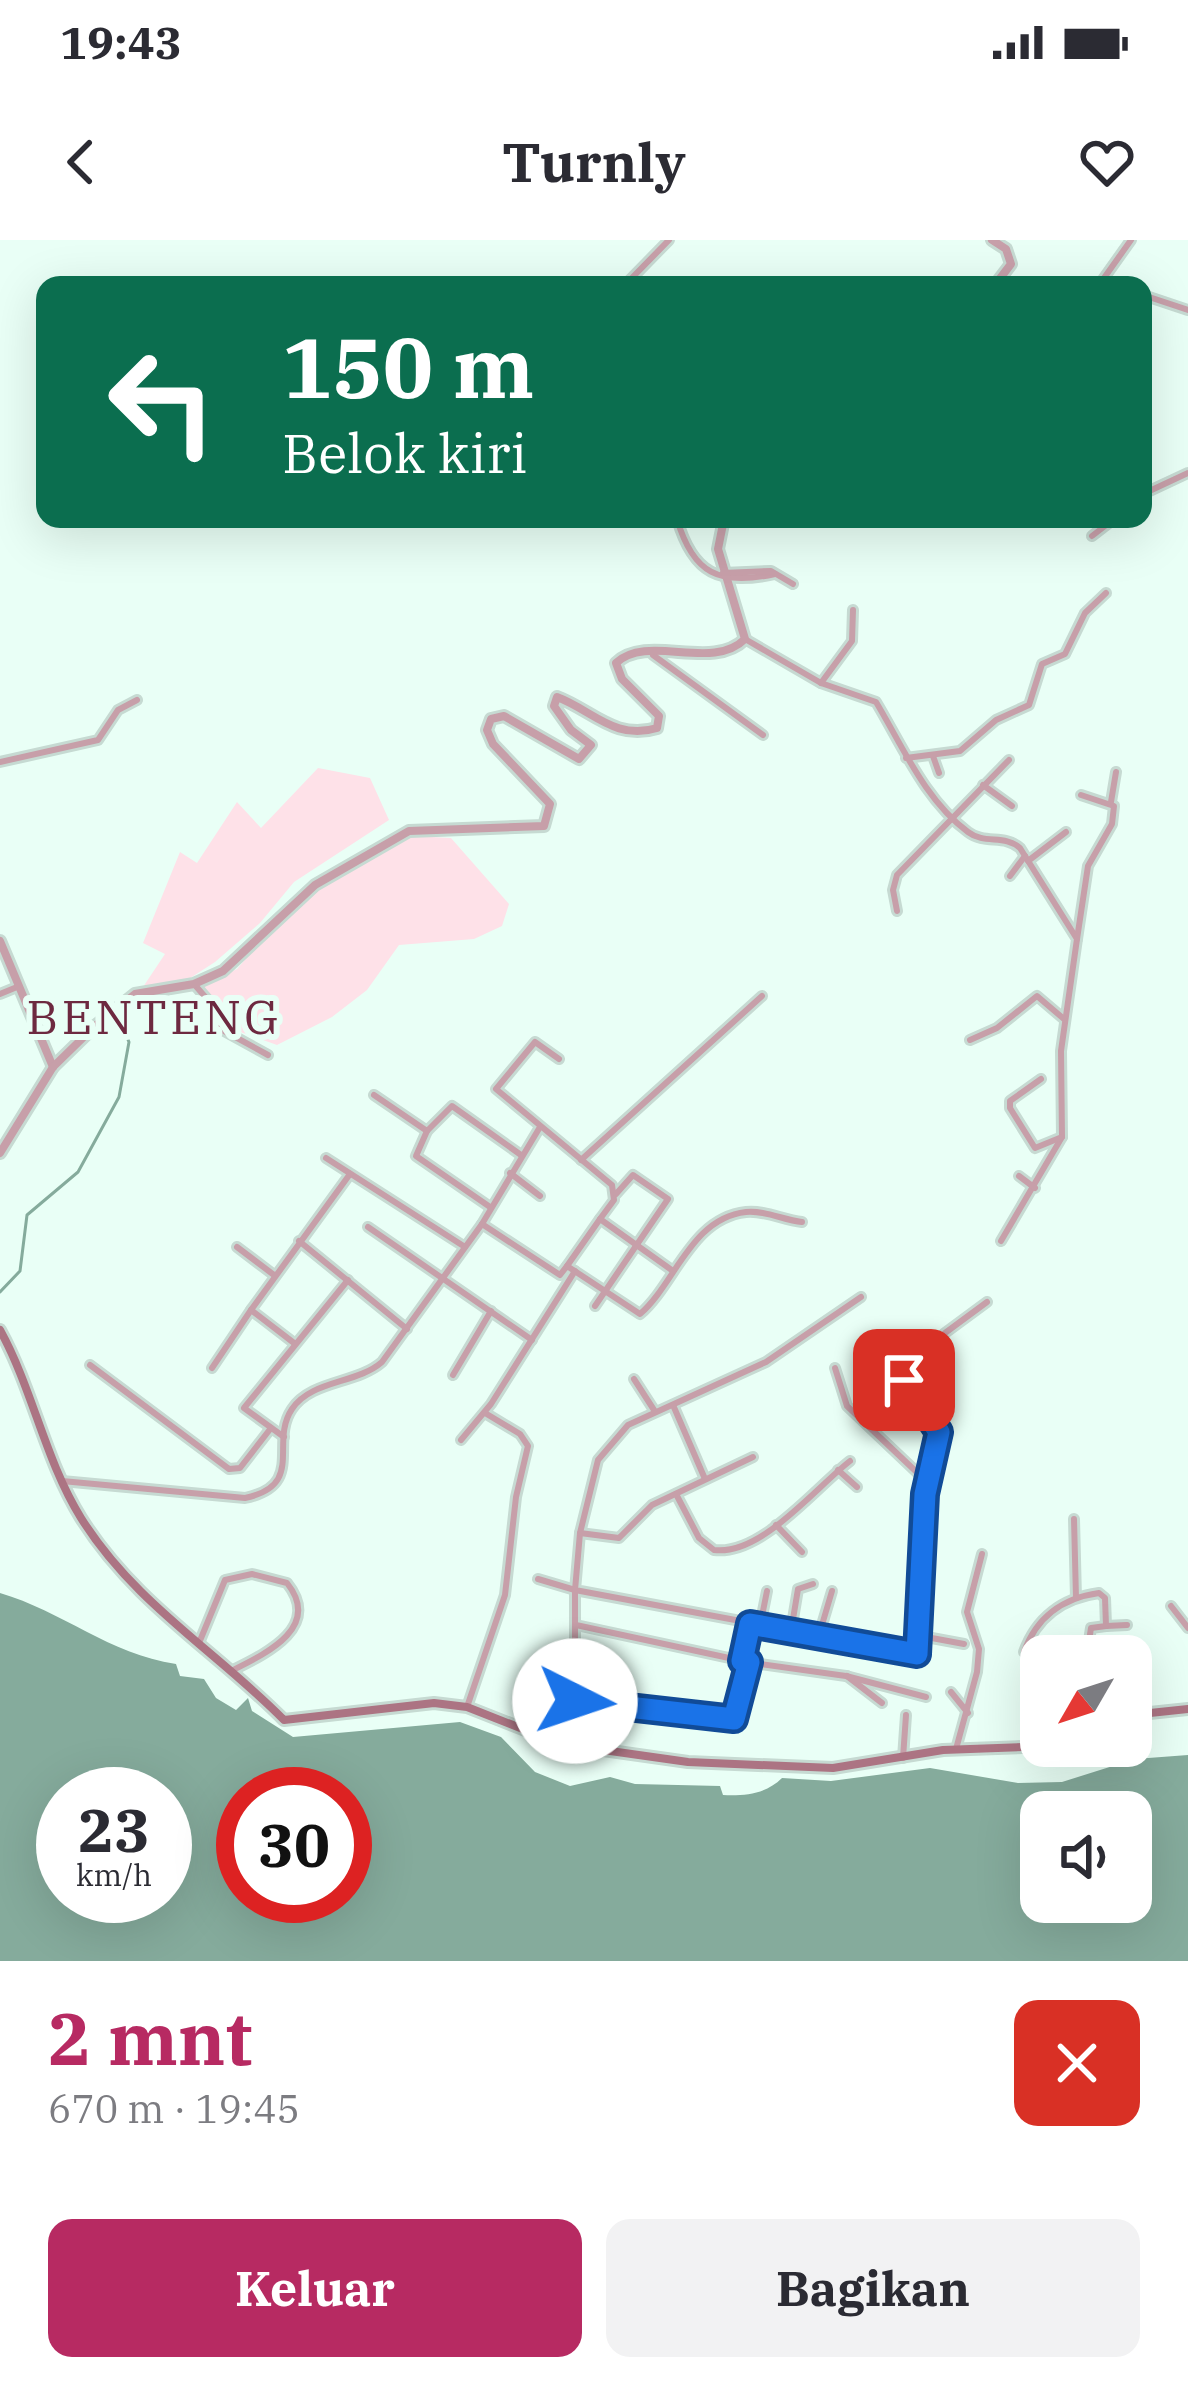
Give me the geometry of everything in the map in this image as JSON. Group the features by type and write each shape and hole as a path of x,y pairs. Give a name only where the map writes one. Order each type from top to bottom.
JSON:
{"main road":[{"path":"0,1330 62,1480 87,1527 166,1621 233,1670 284,1720 309,1721 401,1703 467,1707 561,1744 718,1764 833,1768 956,1749 1020,1747"},
{"path":"1152,1713 1188,1709"}],"street":[{"path":"634,276 669,240"},
{"path":"992,240 1006,249 1011,264 1002,276"},
{"path":"1108,276 1131,240"},
{"path":"1152,298 1188,310"},
{"path":"1152,490 1188,472"},
{"path":"680,528 697,564 723,575 776,574 793,584"},
{"path":"721,528 717,543 723,575 745,639 821,683 876,702 907,758 949,815 976,837 1006,839 1027,859 1077,939"},
{"path":"1092,536 1102,528"},
{"path":"907,758 960,751 996,719 1029,704 1042,664 1065,654 1085,613 1106,593"},
{"path":"821,683 852,641 853,610"},
{"path":"0,1154 53,1067 135,994 194,984 238,961 308,890 404,833 544,826 550,804 493,744 488,722 504,716 579,759 592,745 566,725 554,706 557,697 610,727 655,730 659,716 622,679 616,663 621,658 652,655 722,654 745,639"},
{"path":"652,655 763,735"},
{"path":"0,762 98,740 118,710 137,700"},
{"path":"933,756 939,773"},
{"path":"897,910 895,879 949,815 1009,760"},
{"path":"1001,1240 1062,1138 1064,1019 1077,968 1085,878 1112,824 1116,772"},
{"path":"982,784 1012,806"},
{"path":"1081,794 1111,802"},
{"path":"1010,877 1066,832"},
{"path":"0,941 53,1067"},
{"path":"194,984 214,1007 220,1030 268,1054"},
{"path":"0,994 17,987"},
{"path":"581,1160 762,996"},
{"path":"970,1040 997,1028 1037,996 1064,1019"},
{"path":"559,1059 535,1042 496,1084 499,1093 616,1195"},
{"path":"1041,1079 1012,1098 1010,1108 1035,1148 1062,1138"},
{"path":"374,1095 427,1131"},
{"path":"490,1207 416,1156 427,1131 450,1105 521,1155"},
{"path":"62,1480 255,1496 278,1478 290,1413 305,1396 371,1372 466,1248 540,1127"},
{"path":"326,1158 466,1248"},
{"path":"510,1172 540,1196"},
{"path":"212,1368 350,1174"},
{"path":"461,1440 485,1413 569,1281 571,1269 600,1220 633,1175 668,1199 595,1306"},
{"path":"1019,1176 1035,1188"},
{"path":"571,1269 640,1314 702,1234 736,1215 763,1213 802,1222"},
{"path":"600,1220 673,1271"},
{"path":"482,1224 569,1281"},
{"path":"368,1227 532,1340"},
{"path":"299,1241 407,1329"},
{"path":"237,1246 274,1275"},
{"path":"560,1275 571,1269"},
{"path":"284,1437 244,1408 348,1280"},
{"path":"561,1744 575,1701 580,1533 600,1454 628,1425 766,1362 861,1297"},
{"path":"538,1579 914,1654 921,1636 926,1480 939,1432 904,1380 944,1333 987,1302"},
{"path":"250,1310 294,1342"},
{"path":"453,1375 490,1311"},
{"path":"90,1365 229,1469 240,1468 271,1428"},
{"path":"835,1368 847,1406 926,1480"},
{"path":"634,1379 654,1410"},
{"path":"672,1404 705,1479"},
{"path":"467,1707 505,1595 516,1497 528,1446 520,1434 485,1413"},
{"path":"580,1533 620,1538 647,1509 753,1457"},
{"path":"676,1494 699,1538 714,1550 745,1546 850,1461"},
{"path":"838,1470 857,1486"},
{"path":"1074,1519 1076,1598"},
{"path":"776,1525 802,1552"},
{"path":"956,1749 968,1713 979,1649 967,1612 982,1554"},
{"path":"199,1643 225,1580 252,1574 287,1583 300,1606 296,1625 266,1654 233,1670"},
{"path":"790,1631 798,1589 813,1584"},
{"path":"575,1701 730,1720 739,1712 746,1662 767,1591"},
{"path":"819,1635 832,1591"},
{"path":"1030,1635 1033,1626 1076,1598 1103,1594 1106,1626"},
{"path":"1171,1606 1188,1628"},
{"path":"1090,1635 1091,1628 1126,1624"},
{"path":"576,1625 746,1662 846,1676 926,1696"},
{"path":"921,1636 964,1644"},
{"path":"846,1676 882,1703"},
{"path":"951,1692 968,1713"},
{"path":"903,1758 905,1715"}],"shaded area":[{"path":"318,768 370,778 389,820 294,882 260,923 215,962 181,984 141,990 165,954 143,943 180,852 197,863 237,802 261,828"},
{"path":"413,836 451,838 509,904 502,926 474,939 399,945 367,990 332,1017 277,1045 229,1028 196,989 237,969 285,913 312,891"},
{"path":"0,1593 129,1651 176,1664 180,1676 204,1679 216,1698 236,1710 248,1698 252,1711 293,1737 460,1722 501,1737 535,1772 570,1786 610,1777 635,1784 720,1786 723,1795 739,1795 762,1791 782,1778 831,1781 930,1768 1018,1783 1062,1782 1110,1767 1152,1767 1152,1758 1188,1755 1188,1961 0,1961"}],"waterway":[{"path":"0,1292 20,1271 27,1215 78,1172 119,1097 129,1042 116,1013"}],"district":[{"name":"BENTENG","path":"154,1016"}],"route":[{"path":"575,1701 734,1719 749,1662 742,1661 750,1624 917,1654 926,1480 938,1451 939,1432 936,1421 909,1393 904,1380"}]}
